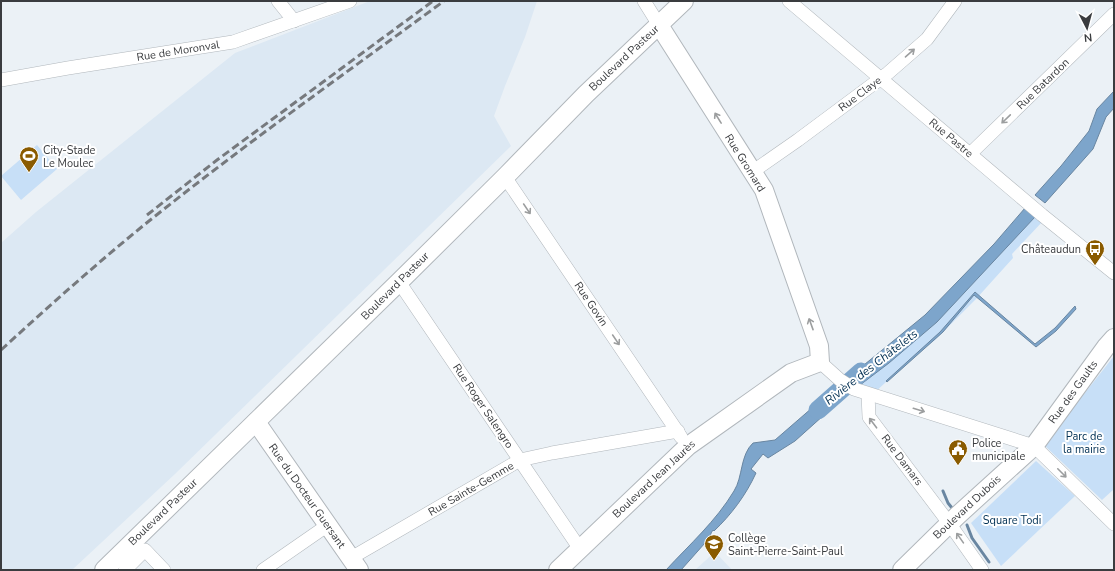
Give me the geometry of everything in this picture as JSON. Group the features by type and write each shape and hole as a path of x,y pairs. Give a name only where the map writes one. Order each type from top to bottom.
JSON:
{"street":[{"path":"278,1 294,21"},
{"name":"Rue de Moronval","path":"1,80 233,42 350,1"},
{"name":"Rue Gromard","path":"644,1 764,190 819,346 820,362"},
{"name":"Boulevard Pasteur","path":"104,570 399,282 586,94 684,1"},
{"name":"Rue Pastre","path":"789,1 1042,215 1114,273"},
{"name":"Rue Claye","path":"752,172 798,140 881,78 927,39 954,1"},
{"name":"Rue Batardon","path":"970,154 1114,14"},
{"name":"Rue Govin","path":"505,177 683,439"},
{"name":"Rue Roger Salengro","path":"399,282 580,549"},
{"name":"Rue des Gaults","path":"1034,446 1114,338"},
{"path":"820,362 840,380 854,389 1034,446 1114,524"},
{"name":"Boulevard Jean Jaurès","path":"558,570 580,549 683,439 791,373 820,362"},
{"name":"Rue Damars","path":"868,394 869,417 949,523 982,570"},
{"name":"Rue du Docteur Guersant","path":"256,422 355,564"},
{"name":"Rue Sainte-Gemme","path":"355,564 520,460 552,453 683,439"},
{"name":"Boulevard Dubois","path":"902,570 949,523 1034,446"},
{"path":"263,570 328,525"},
{"path":"125,570 145,550 164,570"}],"shaded area":[{"path":"370,1 537,1 525,37 494,116 511,146 175,474 72,570 1,570 1,243 36,212 235,53"},
{"name":"Collège Saint-Pierre-Saint-Paul","path":"715,552 732,570 695,570"}],"green space":[{"name":"City-Stade Le Moulec","path":"37,145 57,169 21,200 1,176"},
{"path":"1033,212 1043,221 1012,254 1013,258 976,299 934,341 920,351 874,393 851,384 909,342"},
{"name":"Parc de la mairie","path":"1114,356 1114,489 1102,500 1044,445"},
{"name":"Square Todi","path":"1036,461 1075,496 1001,566 971,523"}],"water":[{"path":"1114,91 1114,108 1106,117 1093,149 1045,203 1035,195 1089,131 1097,109"},
{"path":"1025,208 1035,217 937,322 889,363 860,385 848,378 925,315 994,244"},
{"path":"975,292 1035,344 1055,328 1075,306 1076,309 1056,331 1036,347 974,295 943,332 887,382 886,381 940,332"},
{"path":"835,388 843,398 795,441 768,458 763,454 751,469 756,473 748,489 732,511 714,531 713,530 705,543 681,570 666,570 702,532 727,502 737,485 746,454 753,443 775,440"}],"waterway":[{"name":"Rivière des Châtelets","path":"818,410 861,372"},
{"path":"943,491 952,508"},
{"path":"967,525 972,538 989,562"}],"railway":[{"path":"147,215 217,160 433,1"},
{"path":"1,350 54,302 144,225 292,112 444,1"}],"place":[{"name":"City-Stade Le Moulec","path":"29,173"},
{"name":"Châteaudun","path":"1095,266"},
{"name":"Police municipale","path":"958,466"},
{"name":"Collège Saint-Pierre-Saint-Paul","path":"714,561"}]}
